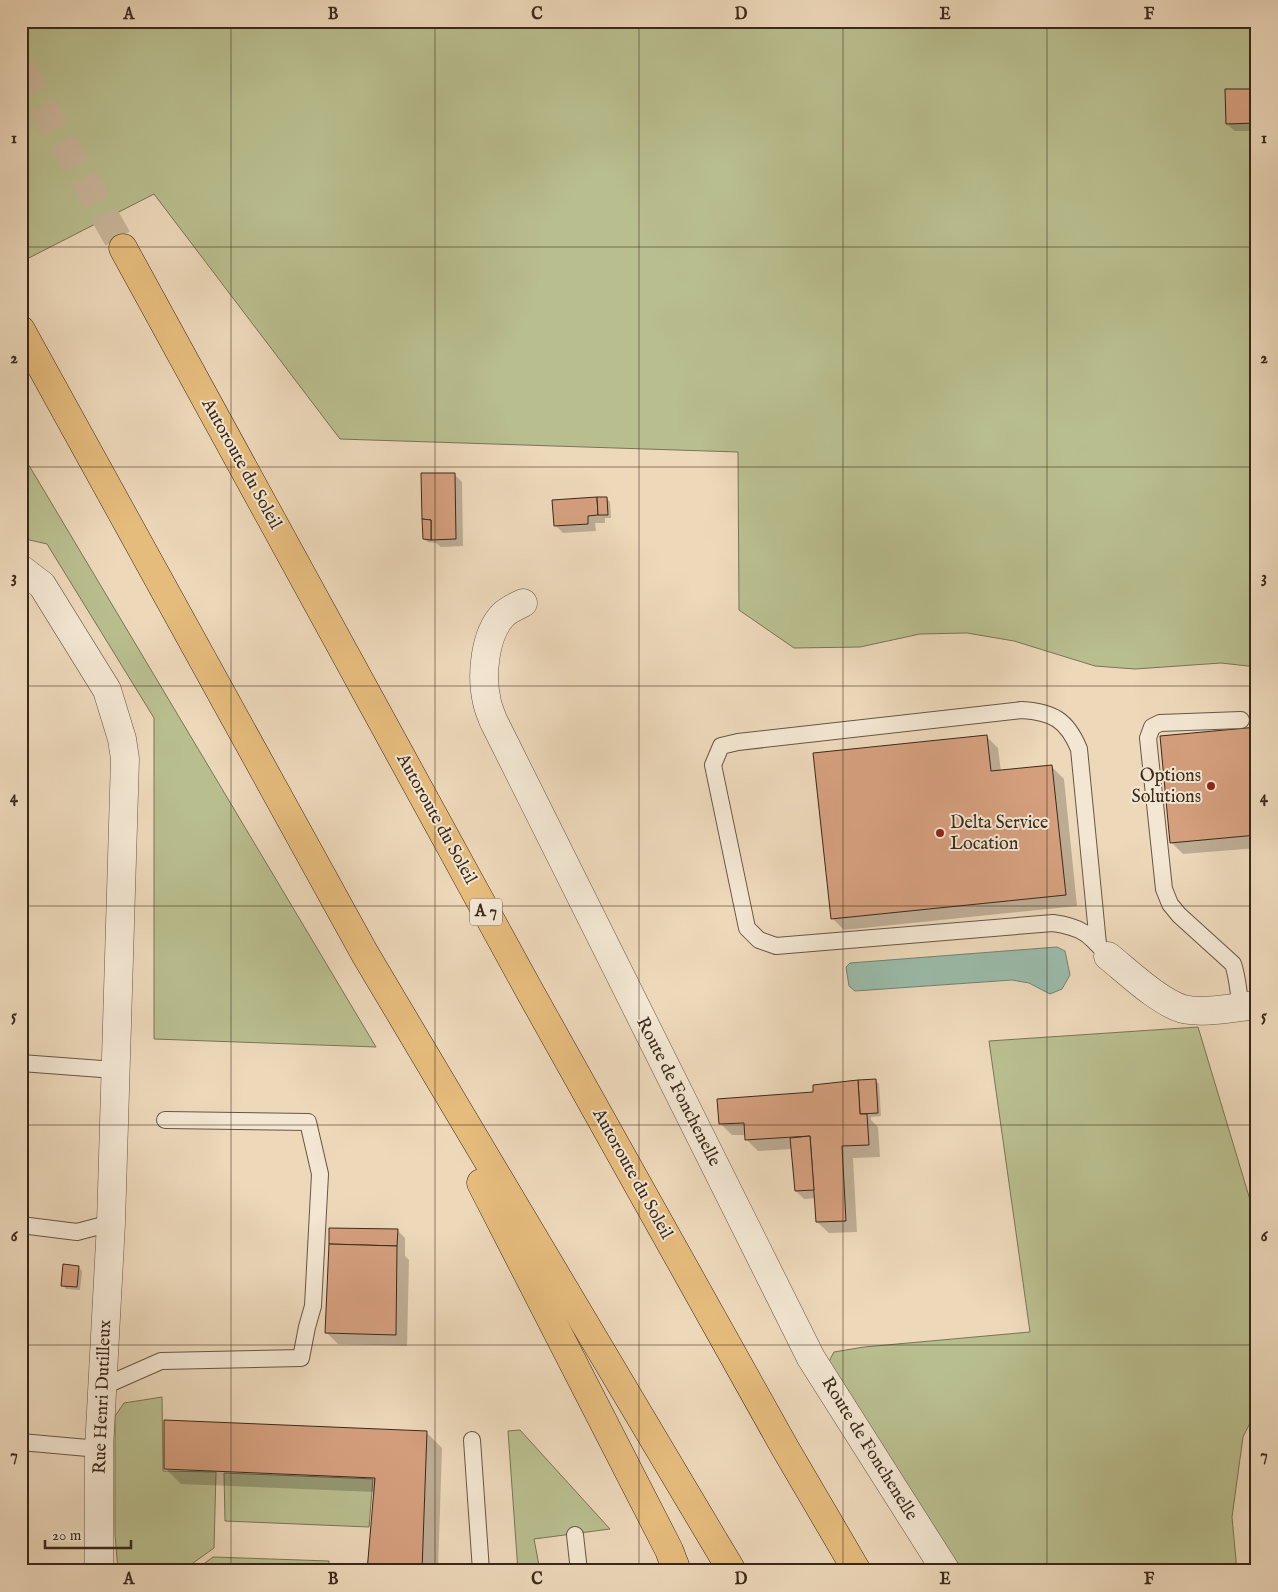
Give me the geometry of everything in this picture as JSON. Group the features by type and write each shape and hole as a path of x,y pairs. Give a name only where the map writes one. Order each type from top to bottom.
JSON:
{"highway":[{"name":"Autoroute du Soleil","path":"123,248 529,990 785,1448 857,1571"},
{"path":"21,330 365,954 664,1541 677,1571"},
{"path":"365,954 732,1571"}],"street":[{"name":"Rue Henri Dutilleux","path":"21,569 42,585 107,690 122,739 125,759 111,1223 99,1448 99,1571"},
{"name":"Route de Fonchenelle","path":"523,603 503,615 490,634 486,657 485,681 486,701 493,720 811,1358 946,1571"},
{"path":"1103,950 1168,1003 1185,1009 1202,1011 1249,1006"}],"lane":[{"path":"1022,710 1041,711 1057,718 1072,733 1079,749 1103,950 1084,932 1070,926 1053,923 776,946 759,940 747,928 713,765 721,746 738,742 1022,710"},
{"path":"1241,720 1160,723 1152,727 1148,738 1164,889 1170,904 1179,916 1233,964 1237,975 1237,985 1249,1006"},
{"path":"21,1063 115,1070"},
{"path":"102,1387 161,1361 301,1358 312,1306 320,1174 308,1122 165,1120"},
{"path":"21,1225 77,1232 111,1223"},
{"path":"472,1440 481,1571"},
{"path":"21,1442 99,1448"},
{"path":"575,1535 579,1571"}],"shaded area":[{"path":"21,21 1257,21 1257,667 1221,663 1135,669 1095,666 1014,641 967,633 920,634 860,647 794,648 739,610 738,452 340,439 154,194 21,262"},
{"path":"21,452 376,1047 154,1039 154,718 47,544 21,538"},
{"path":"1057,947 1065,951 1070,975 1062,989 1050,994 1029,983 1012,980 855,991 849,986 846,967 850,963"},
{"path":"1198,1027 1257,1223 1257,1409 1243,1437 1232,1517 1237,1571 960,1571 828,1363 834,1352 864,1347 1030,1332 989,1041"},
{"path":"162,1397 163,1471 216,1472 214,1548 182,1571 118,1571 115,1534 115,1416 124,1403"},
{"path":"520,1430 610,1529 534,1539 540,1571 518,1571 508,1431"},
{"path":"224,1473 373,1479 369,1527 225,1521"},
{"path":"213,1557 329,1561 329,1571 194,1571"}],"building":[{"path":"1225,89 1257,89 1257,123 1226,124"},
{"path":"421,473 455,473 456,539 431,540 431,520 422,519"},
{"path":"597,497 598,515 588,516 588,524 554,526 552,500"},
{"path":"597,497 607,497 608,515 598,515"},
{"path":"422,519 431,520 431,540 423,539"},
{"name":"Options Solutions","path":"1257,727 1257,835 1170,843 1160,736"},
{"name":"Delta Service Location","path":"987,735 991,771 1052,765 1066,895 831,919 813,753"},
{"path":"876,1079 878,1113 860,1114 858,1080"},
{"path":"858,1080 860,1114 867,1114 869,1145 842,1146 846,1221 816,1222 810,1136 745,1140 744,1123 719,1124 717,1099 813,1092 813,1085"},
{"path":"810,1136 814,1190 795,1191 790,1138"},
{"path":"329,1228 398,1229 397,1246 329,1244"},
{"path":"329,1244 397,1246 396,1335 325,1333"},
{"path":"63,1264 79,1266 77,1287 61,1286"},
{"path":"164,1420 427,1431 422,1571 367,1571 375,1478 164,1469"}],"tunnel":[{"path":"21,68 123,248"}],"place":[{"name":"Options Solutions","path":"1211,786"},
{"name":"Delta Service Location","path":"940,833"}]}
